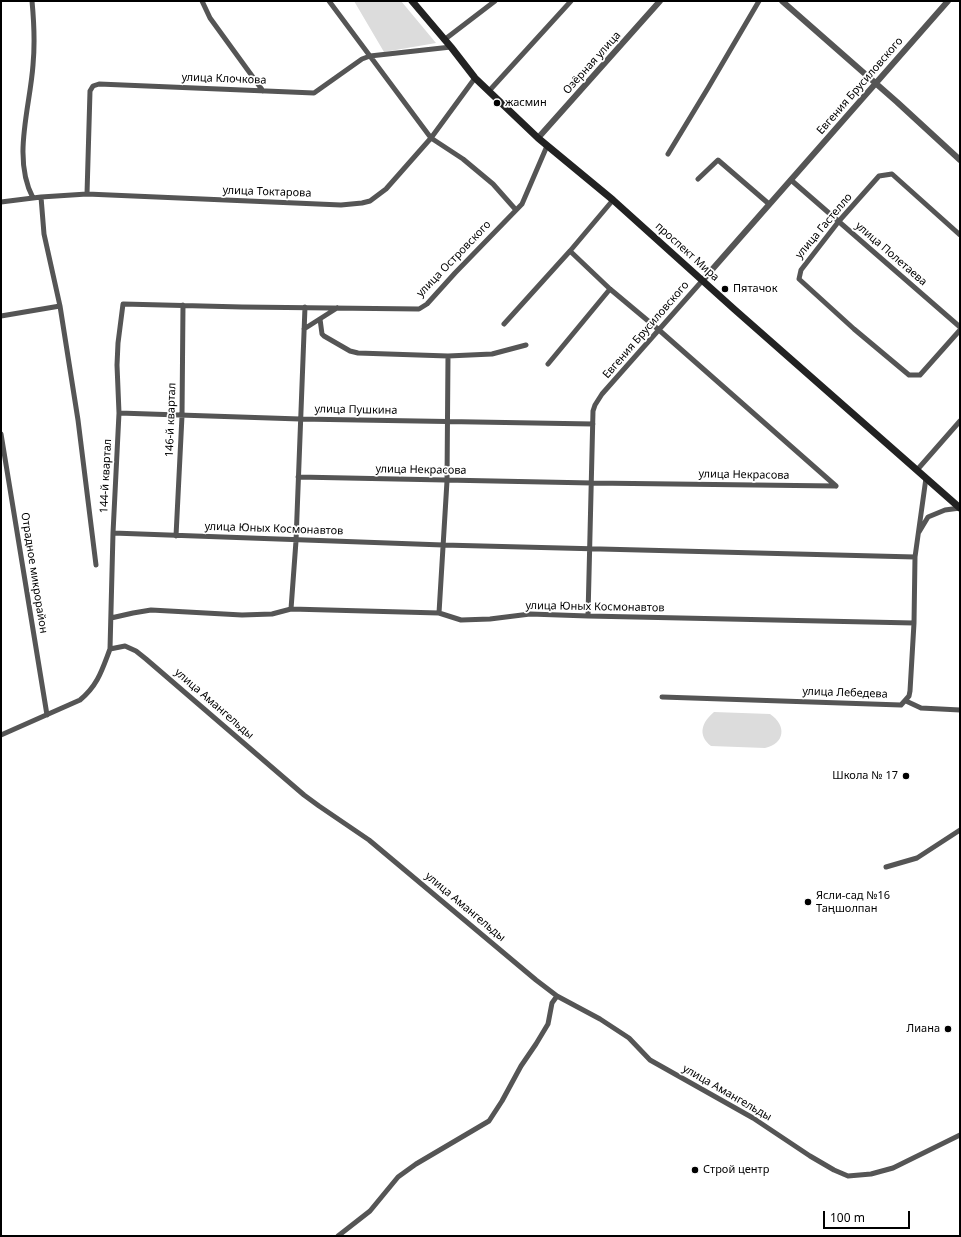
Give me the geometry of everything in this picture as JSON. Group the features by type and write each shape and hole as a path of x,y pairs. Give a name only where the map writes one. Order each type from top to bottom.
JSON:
{"main road":[{"name":"проспект Мира","path":"412,1 475,78 538,138 613,200 702,281 960,508"}],"street":[{"path":"32,1 34,27 33,65 23,146 26,181 33,198"},
{"path":"202,1 210,18 263,91"},
{"path":"328,1 431,138 463,159 493,184 516,210"},
{"path":"444,40 495,1"},
{"path":"489,91 570,1"},
{"name":"Озёрная улица","path":"538,138 660,1"},
{"path":"668,154 759,1"},
{"path":"782,1 960,160"},
{"name":"Евгения Брусиловского","path":"588,616 593,424 595,405 602,394 948,1"},
{"name":"улица Клочкова","path":"87,194 90,91 93,86 99,84 314,93 362,59 370,56 451,47"},
{"name":"улица Токтарова","path":"1,202 41,197 87,194 341,205 370,201 386,189 431,138 475,78"},
{"name":"улица Островского","path":"123,304 419,309 427,304 522,204 547,146"},
{"path":"698,179 718,160 769,204"},
{"name":"улица Гастелло","path":"960,235 892,174 879,176 839,221 801,270 799,279 854,329 909,375 920,375 960,328"},
{"name":"улица Полетаева","path":"791,180 960,328"},
{"path":"41,197 44,234 60,306 78,420 96,565"},
{"path":"504,324 570,251 613,200"},
{"name":"улица Некрасова","path":"298,477 446,481 836,486 659,330 610,289 570,251"},
{"path":"548,364 610,289"},
{"name":"144-й квартал","path":"110,649 113,533 119,413 117,351 123,304"},
{"name":"146-й квартал","path":"176,536 182,416 183,305"},
{"path":"1,316 60,306"},
{"path":"291,609 296,540 305,307"},
{"path":"304,329 338,308"},
{"path":"320,319 322,334 350,352 448,356 492,354 526,345"},
{"path":"439,613 446,481 448,356"},
{"name":"улица Пушкина","path":"119,413 300,419 593,424"},
{"path":"917,470 960,421"},
{"name":"Отрадное микрорайон","path":"1,434 47,715"},
{"path":"926,478 915,557 914,623 910,691 906,701 921,708 960,710"},
{"path":"919,533 928,517 945,510 960,508"},
{"name":"улица Юных Космонавтов","path":"113,533 443,546 590,548 915,557"},
{"name":"улица Юных Космонавтов","path":"111,618 151,610 242,615 272,614 291,609 439,613 461,620 490,619 530,614 914,623"},
{"name":"улица Амангельды","path":"110,649 125,646 136,651 304,795 369,840 536,980 558,996 600,1019 629,1038 650,1060 753,1118 828,1167 848,1176 871,1174 893,1168 960,1135"},
{"path":"1,735 80,700 95,685 110,649"},
{"name":"улица Лебедева","path":"662,697 901,705 906,701"},
{"path":"886,867 916,858 960,830"},
{"path":"338,1236 370,1211 398,1177 416,1164 489,1121 521,1066 548,1024 552,1003 558,996"}],"shaded area":[{"path":"354,1 401,1 436,43 384,52"},
{"path":"714,712 770,714 779,723 781,729 780,738 777,743 765,748 711,746 704,737 703,729 706,720"}],"place":[{"name":"жасмин","path":"497,103"},
{"name":"Пятачок","path":"725,289"},
{"name":"Школа № 17","path":"906,776"},
{"name":"Ясли-сад №16 Таңшолпан","path":"808,902"},
{"name":"Лиана","path":"948,1029"},
{"name":"Строй центр","path":"695,1170"}]}
